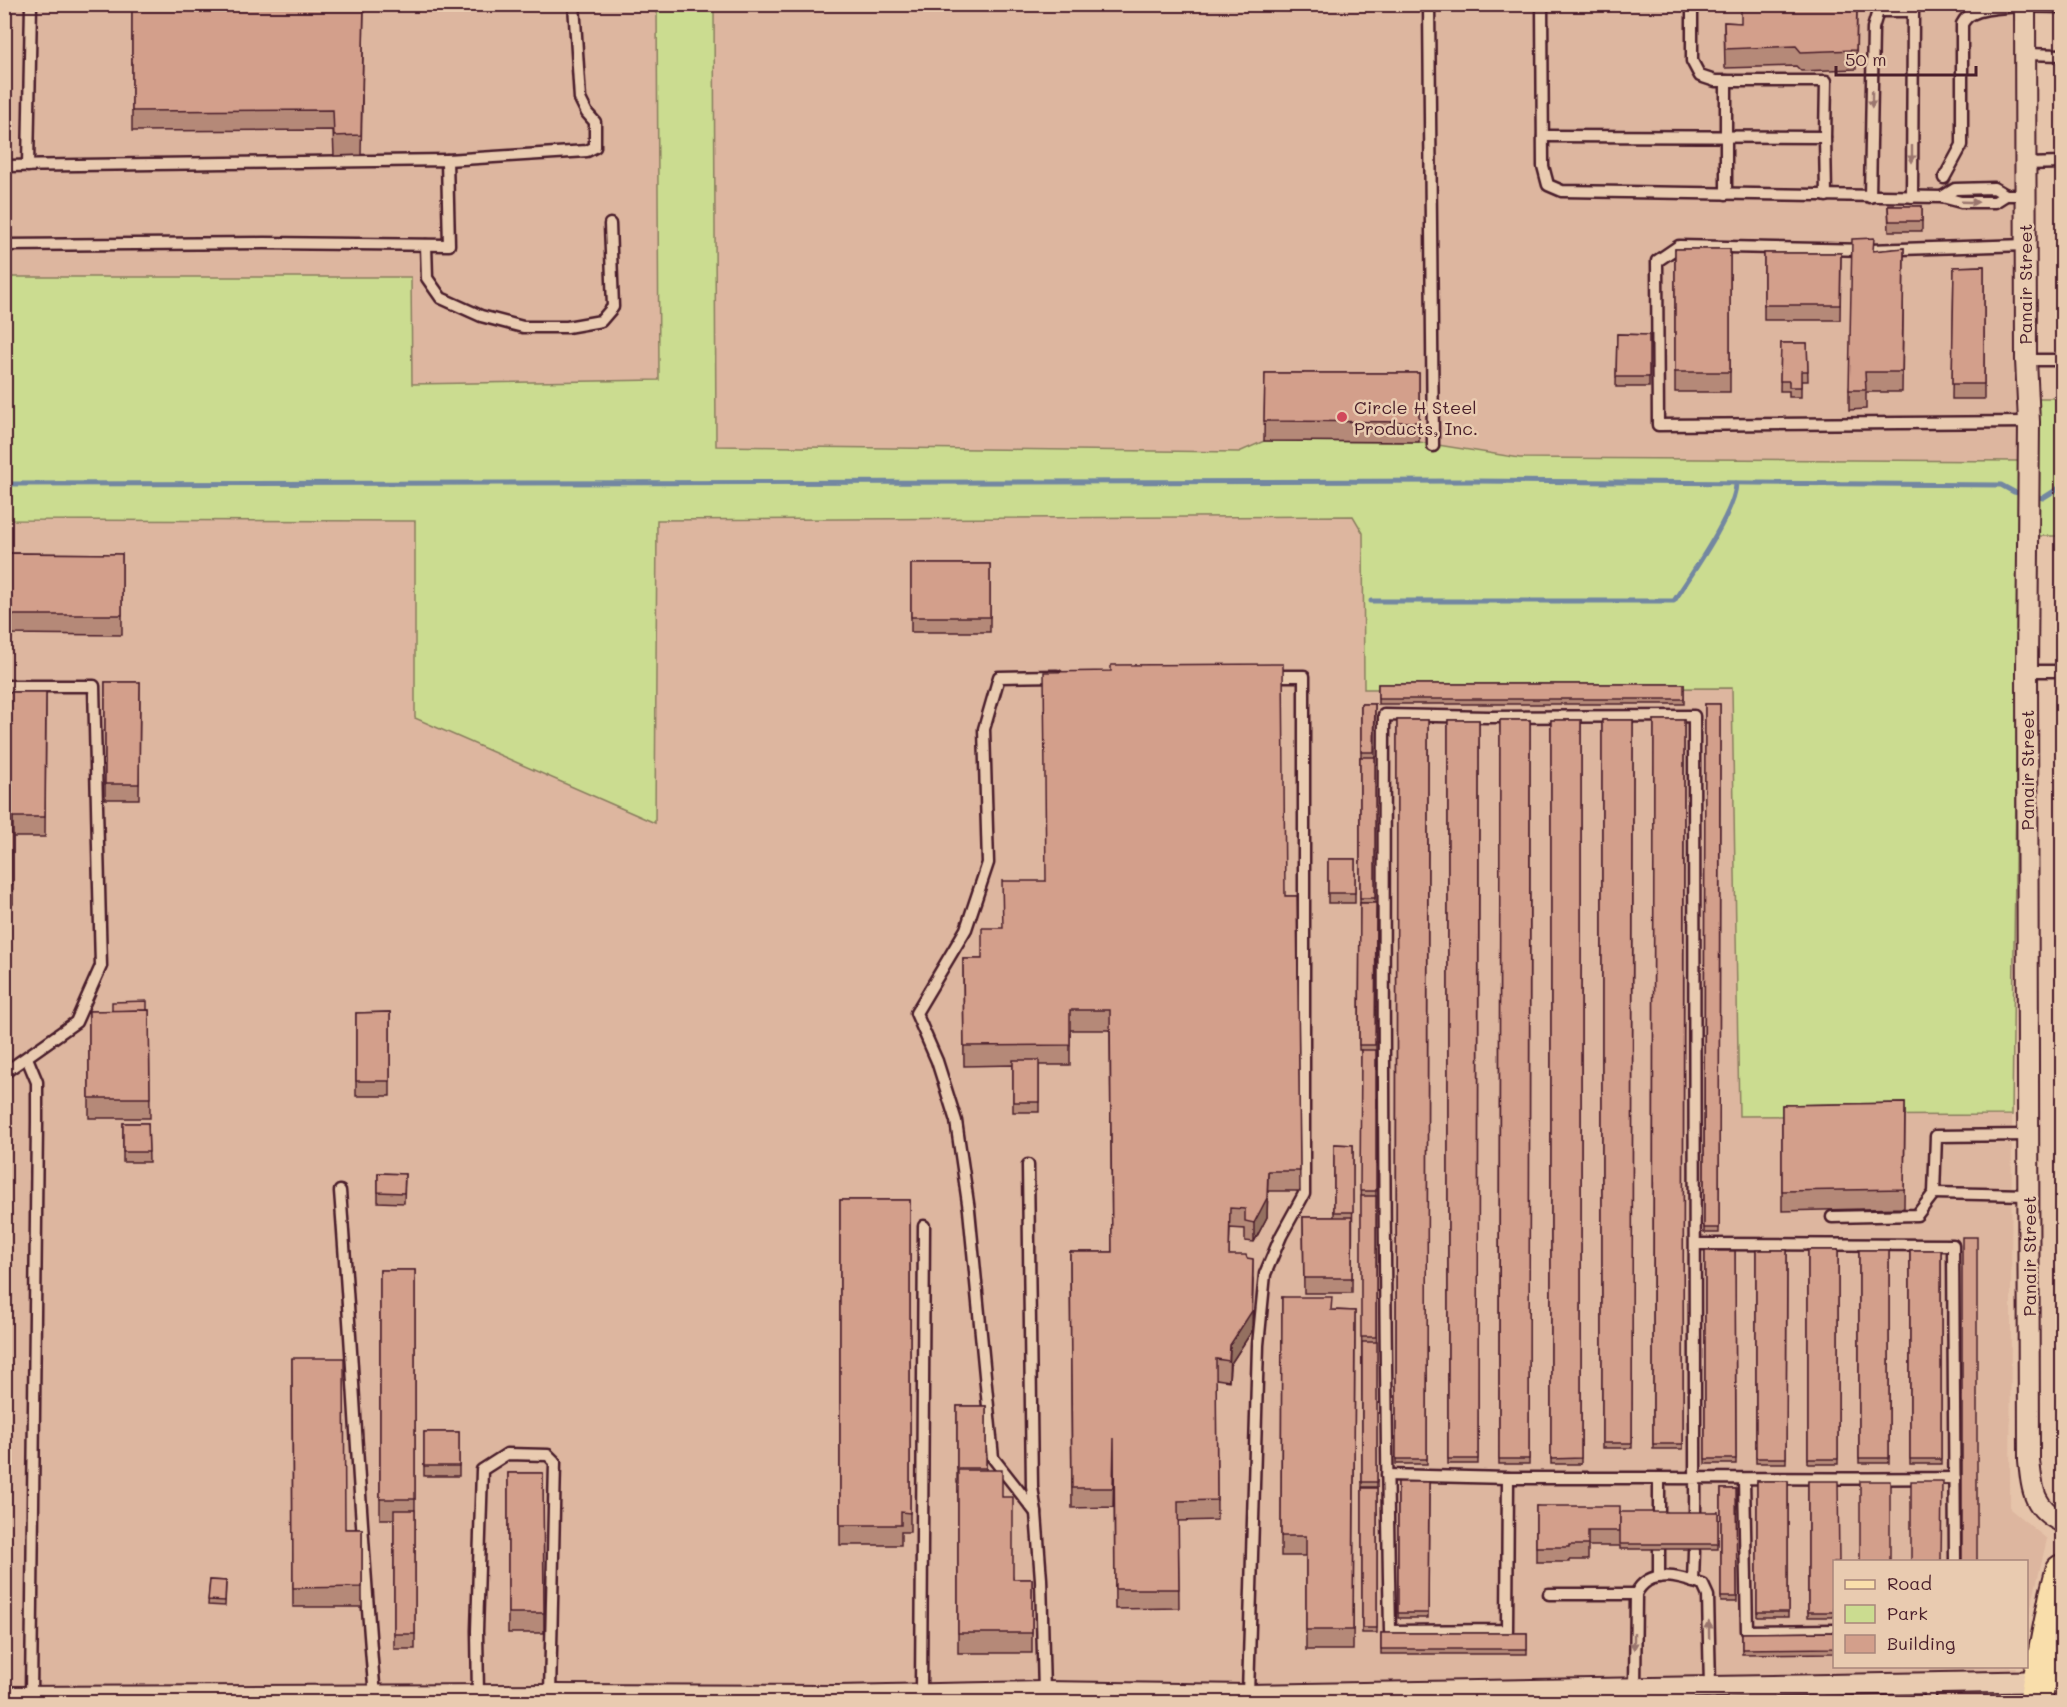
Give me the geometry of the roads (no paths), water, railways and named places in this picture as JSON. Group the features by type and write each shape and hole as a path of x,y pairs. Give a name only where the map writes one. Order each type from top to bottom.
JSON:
{"main road":[{"path":"2045,1688 2062,1571"}],"street":[{"name":"Panair Street","path":"2020,6 2025,54 2025,164 2015,195 2025,245 2029,428 2027,671 2029,1440 2032,1491 2042,1508 2053,1518 2062,1522"},
{"path":"4,1697 311,1700 375,1696 550,1695 838,1699 921,1694 1248,1695 1276,1699 1438,1697 1635,1688 1710,1687 1820,1694 1930,1693 2045,1688"}],"lane":[{"path":"28,165 31,4"},
{"path":"4,166 447,160 587,151 595,147 595,122 586,113 580,99 574,4"},
{"path":"1429,4 1433,446"},
{"path":"1542,4 1543,166 1548,185 1562,191 1938,197 1961,202 1995,202 2015,195"},
{"path":"1692,4 1692,61 1700,76 1715,81 1826,81 1826,196"},
{"path":"1999,4 2062,7"},
{"path":"1938,197 1942,182 1962,145 1962,24 1966,17 1974,13 2020,6"},
{"path":"1870,197 1873,28 1882,8 1913,11 1912,197"},
{"path":"2025,54 2062,55"},
{"path":"1725,81 1726,194"},
{"path":"1543,136 1826,137"},
{"path":"4,245 264,243 449,245 447,160"},
{"path":"2025,164 2062,163"},
{"path":"426,245 427,278 441,298 481,316 523,327 567,327 601,321 613,307 610,224"},
{"path":"2025,245 1869,250 1679,246 1657,261 1658,425 2029,428"},
{"path":"2026,360 2062,360"},
{"path":"2027,671 2062,671"},
{"path":"1036,1513 993,1458 969,1210 956,1121 936,1061 916,1013 966,929 988,863 984,729 999,676 1070,676"},
{"path":"1248,1695 1258,1345 1265,1274 1281,1236 1304,1194 1304,676 1257,676"},
{"path":"4,686 94,686 101,966 76,1022 4,1073"},
{"path":"1508,1478 1507,1630 1390,1631 1383,988 1384,715 1694,716 1695,1515"},
{"path":"27,1058 37,1082 32,1697"},
{"path":"1832,1217 1917,1215 1934,1193 1936,1136 2028,1135"},
{"path":"1028,1165 1032,1487 1041,1579 1036,1696"},
{"path":"340,1191 356,1402 366,1599 375,1696"},
{"path":"1934,1193 2028,1195"},
{"path":"921,1694 924,1226"},
{"path":"1696,1244 1953,1245 1956,1560"},
{"path":"478,1695 482,1470 507,1454 548,1455 555,1462 550,1695"},
{"path":"1387,1475 1695,1479 1955,1478"},
{"path":"1659,1478 1659,1515"},
{"path":"1744,1479 1747,1630 1833,1630"},
{"path":"1659,1550 1659,1577"},
{"path":"1693,1582 1694,1551"},
{"path":"1635,1688 1636,1594 1640,1585 1659,1577 1679,1576 1703,1585 1708,1596 1710,1687"},
{"path":"1549,1594 1636,1594"}],"waterway":[{"path":"4,484 1476,481 2001,485 2014,492 2043,498 2062,486"},
{"path":"1371,601 1674,601 1721,526 1729,510 1736,483"}],"place":[{"name":"Circle H Steel Products, Inc.","path":"1342,417"}]}
